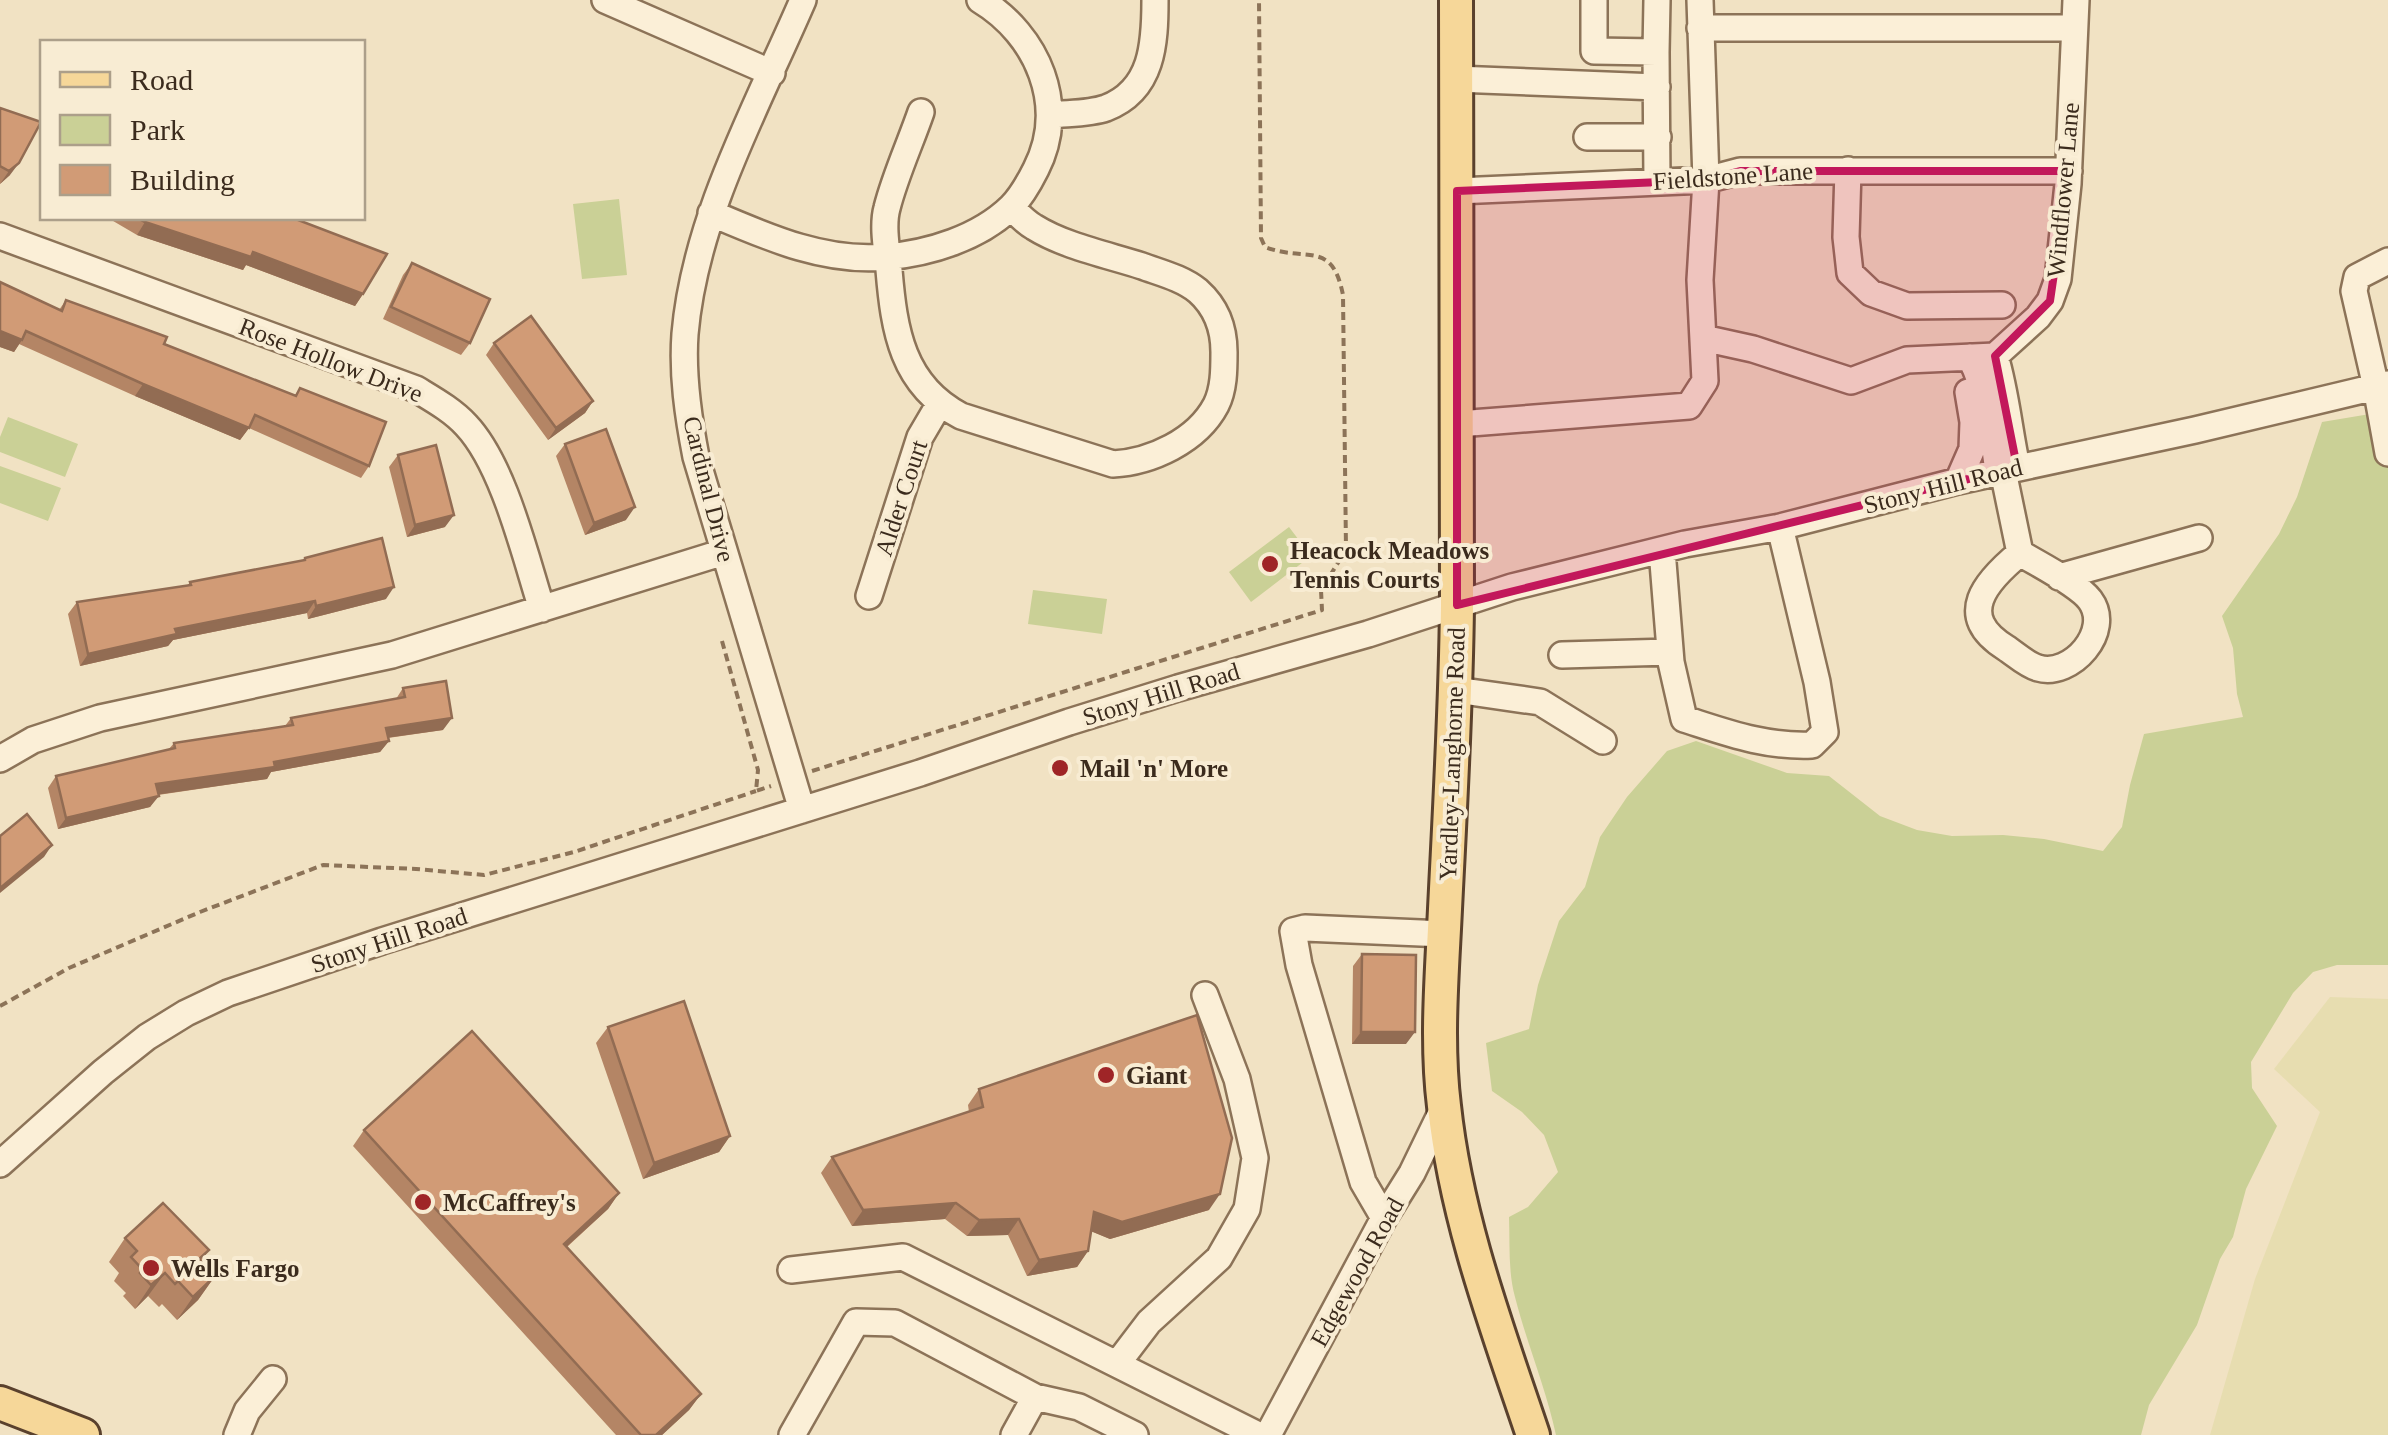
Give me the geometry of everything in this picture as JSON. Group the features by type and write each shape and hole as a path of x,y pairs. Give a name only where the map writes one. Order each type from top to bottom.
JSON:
{"main road":[{"name":"Yardley-Langhorne Road","path":"1456,0 1458,605 1441,1077 1453,1166 1471,1240 1533,1435"},
{"path":"0,1403 83,1435"}],"street":[{"path":"605,0 772,73"},
{"name":"Cardinal Drive","path":"802,810 696,457 684,368 693,280 712,213 804,0"},
{"path":"712,213 753,231 850,258 932,250 957,241 1011,207 1026,188 1046,144 1051,115 1049,96 1030,47 1003,15 980,0"},
{"path":"1051,115 1106,108 1131,91 1152,55 1155,0"},
{"path":"1594,0 1594,50 1656,52"},
{"path":"1657,0 1657,182"},
{"path":"1458,424 1689,406 1705,381 1700,280 1706,180 1700,0"},
{"name":"Windflower Lane","path":"1981,361 2038,317 2050,301 2058,279 2069,171 2076,0"},
{"path":"1700,28 2074,28"},
{"path":"1456,79 1657,87"},
{"path":"921,112 886,212 893,318 908,364 925,387 940,403 961,416 1113,464 1133,463 1170,448 1207,418 1216,404 1222,384 1224,343 1213,308 1200,293 1174,277 1049,236 1011,207"},
{"path":"1587,137 1658,137"},
{"path":"1848,170 1846,238 1850,273 1871,293 1907,306 2002,305"},
{"name":"Fieldstone Lane","path":"1457,191 1706,180 1740,171 2069,171"},
{"name":"Rose Hollow Drive","path":"0,236 416,389 449,409 485,449 502,484 542,610"},
{"path":"2388,261 2357,276 2354,292 2382,386 2388,453"},
{"path":"1704,338 1852,381 1907,360 1981,361 2004,387 2006,470 2020,552 2090,599 2096,612 2097,632 2087,648 2060,667 2038,668 1994,640 1986,632 1978,611 1980,598 1993,576 2020,552"},
{"path":"1958,481 1972,449 1969,379 1981,361"},
{"name":"Stony Hill Road","path":"0,1164 90,1083 186,1013 228,993 382,941 1068,722 1368,634 1512,587 2382,386"},
{"name":"Alder Court","path":"869,596 920,437 940,403"},
{"path":"1662,550 1670,652 1684,718 1782,746 1812,745 1825,732 1780,527"},
{"path":"2059,577 2199,538"},
{"path":"0,759 33,740 100,718 361,663 724,552"},
{"path":"1562,655 1670,652"},
{"path":"1456,690 1540,702 1604,741"},
{"path":"1384,1218 1363,1182 1292,930 1444,934"},
{"path":"1117,1364 1148,1322 1219,1258 1248,1209 1255,1158 1237,1079 1205,995"},
{"name":"Edgewood Road","path":"1268,1435 1412,1173 1444,1107"},
{"path":"791,1270 903,1256 1258,1435"},
{"path":"792,1435 856,1322 895,1322 1035,1398 1079,1407 1136,1435"},
{"path":"238,1435 247,1411 274,1380"},
{"path":"1014,1435 1035,1398"}],"path":[{"path":"0,1006 69,968 323,865 484,875 574,852 836,762 1322,610 1321,590 1346,550 1344,296 1334,264 1321,257 1265,247 1261,238 1259,0"},
{"path":"722,640 758,770 756,791"}],"highlighted area":[{"path":"1740,171 2069,171 2050,301 1995,356 2017,467 1457,605 1457,191 1706,180"}],"shaded area":[{"path":"2330,997 2388,999 2388,1435 2210,1435 2255,1279 2320,1112 2274,1069"}],"green space":[{"path":"619,199 627,275 582,279 573,204"},
{"path":"2388,411 2388,965 2337,965 2313,972 2293,993 2251,1062 2252,1088 2277,1126 2246,1189 2233,1237 2220,1259 2197,1325 2149,1405 2141,1435 1556,1435 1513,1287 1509,1217 1528,1207 1558,1172 1544,1135 1522,1112 1492,1091 1486,1043 1529,1029 1538,985 1559,921 1585,887 1600,837 1627,797 1667,751 1696,741 1787,773 1829,776 1880,816 1917,830 1952,836 2044,839 2103,851 2122,827 2144,734 2243,717 2233,648 2222,616 2279,534 2297,497 2322,422"},
{"path":"8,417 78,444 65,477 0,452 0,437"},
{"path":"0,466 61,488 48,521 0,503"},
{"name":"Heacock Meadows Tennis Courts","path":"1289,527 1311,556 1251,602 1229,572"},
{"path":"1033,590 1107,599 1102,634 1028,624"}],"building":[{"path":"0,108 40,122 19,163 9,171 0,166"},
{"path":"141,220 298,220 387,254 363,294 253,252 251,257"},
{"path":"412,263 490,299 470,343 391,307"},
{"path":"0,282 62,311 66,300 167,337 164,344 296,396 300,388 386,422 369,466 255,415 249,428 26,331 22,340 0,331"},
{"path":"531,316 593,401 556,428 494,343"},
{"path":"606,429 635,507 594,523 565,444"},
{"path":"436,445 454,515 415,525 398,455"},
{"path":"382,538 394,587 316,606 315,601 175,629 177,634 88,654 77,602 191,585 190,582 305,560"},
{"path":"446,681 452,718 386,728 389,741 274,762 275,767 156,784 159,796 66,818 56,776 175,748 174,743 293,725 291,718 405,697 403,688"},
{"path":"27,814 52,845 0,888 0,836"},
{"path":"1362,954 1416,955 1415,1032 1361,1032"},
{"path":"684,1001 730,1136 654,1163 608,1027"},
{"path":"1197,1015 1232,1138 1220,1194 1122,1222 1094,1212 1088,1251 1039,1260 1019,1219 979,1220 956,1203 863,1210 832,1157 983,1107 979,1089"},
{"path":"472,1031 619,1193 564,1244 701,1394 656,1435 641,1435 364,1130"},
{"path":"163,1203 209,1250 199,1259 215,1276 193,1297 165,1273 151,1285 131,1257 137,1251 125,1238"}],"place":[{"name":"Heacock Meadows Tennis Courts","path":"1270,564"},
{"name":"Mail 'n' More","path":"1060,768"},
{"name":"Giant","path":"1106,1075"},
{"name":"McCaffrey's","path":"423,1202"},
{"name":"Wells Fargo","path":"151,1268"}]}
